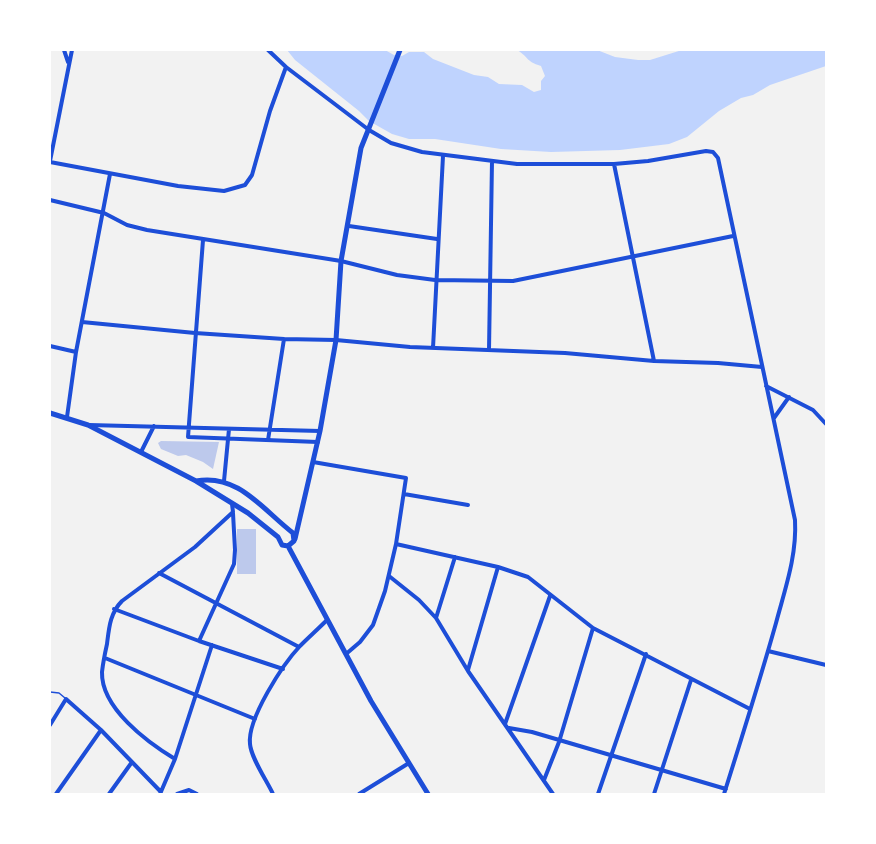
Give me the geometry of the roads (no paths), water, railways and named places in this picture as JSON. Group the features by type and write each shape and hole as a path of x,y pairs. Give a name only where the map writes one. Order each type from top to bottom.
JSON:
{"main road":[{"path":"50,413 88,424 196,481 232,503 278,537 282,545 293,544 318,442 336,340 341,261 361,148 400,50"},
{"path":"196,481 214,479 236,486 293,533 295,539"},
{"path":"278,537 283,530 289,530"},
{"path":"288,546 371,700 428,795"}],"street":[{"path":"64,50 68,63"},
{"path":"72,50 50,162 178,186 224,192 240,188 252,175 270,111 286,67"},
{"path":"268,50 286,67 391,143 443,156 517,164 614,164 648,161 699,151 713,152 719,162 795,520 796,534 792,563 768,651 725,792 506,726"},
{"path":"433,348 443,156"},
{"path":"489,350 492,161"},
{"path":"614,164 654,361"},
{"path":"67,417 76,352 110,174"},
{"path":"50,200 104,213 133,227 341,261 397,275 435,280 522,280 733,236"},
{"path":"349,225 437,239"},
{"path":"203,240 188,437 318,442"},
{"path":"82,321 195,333 336,340 433,348 565,353 762,367"},
{"path":"268,440 284,339"},
{"path":"50,346 76,352"},
{"path":"766,386 813,410 826,424"},
{"path":"773,419 789,397"},
{"path":"88,424 320,431"},
{"path":"141,452 154,426"},
{"path":"224,481 229,429"},
{"path":"313,462 406,478 389,576 373,625 360,642 346,654"},
{"path":"404,494 468,505"},
{"path":"199,641 234,564 232,503"},
{"path":"175,759 151,742 114,708 104,684 102,672 114,609 132,592 195,547 233,512"},
{"path":"396,544 498,567 528,577 593,628 750,709"},
{"path":"436,618 455,557"},
{"path":"468,671 498,567"},
{"path":"159,573 299,647"},
{"path":"389,576 419,600 436,618 468,671 553,795"},
{"path":"506,726 550,596"},
{"path":"114,609 283,669"},
{"path":"273,795 250,746 255,719 264,699 299,647 327,620"},
{"path":"543,781 559,742 593,628"},
{"path":"50,725 66,699 100,730 161,793 175,759 212,645"},
{"path":"768,651 826,665"},
{"path":"598,795 646,654"},
{"path":"105,657 255,719"},
{"path":"654,795 691,680"},
{"path":"56,795 100,730"},
{"path":"109,795 132,762"},
{"path":"359,795 410,763"},
{"path":"177,795 189,790 197,795"}],"lane":[{"path":"50,692 59,693 66,699"}],"water":[{"path":"287,50 385,50 402,56 409,52 424,52 433,59 474,75 488,77 499,84 522,85 534,92 541,90 541,81 545,76 541,66 517,50 597,50 615,57 650,60 682,50 826,50 826,66 770,85 753,95 741,98 719,111 687,137 669,144 620,150 551,152 501,149 435,139 409,139 392,134 369,121 295,60"}]}
